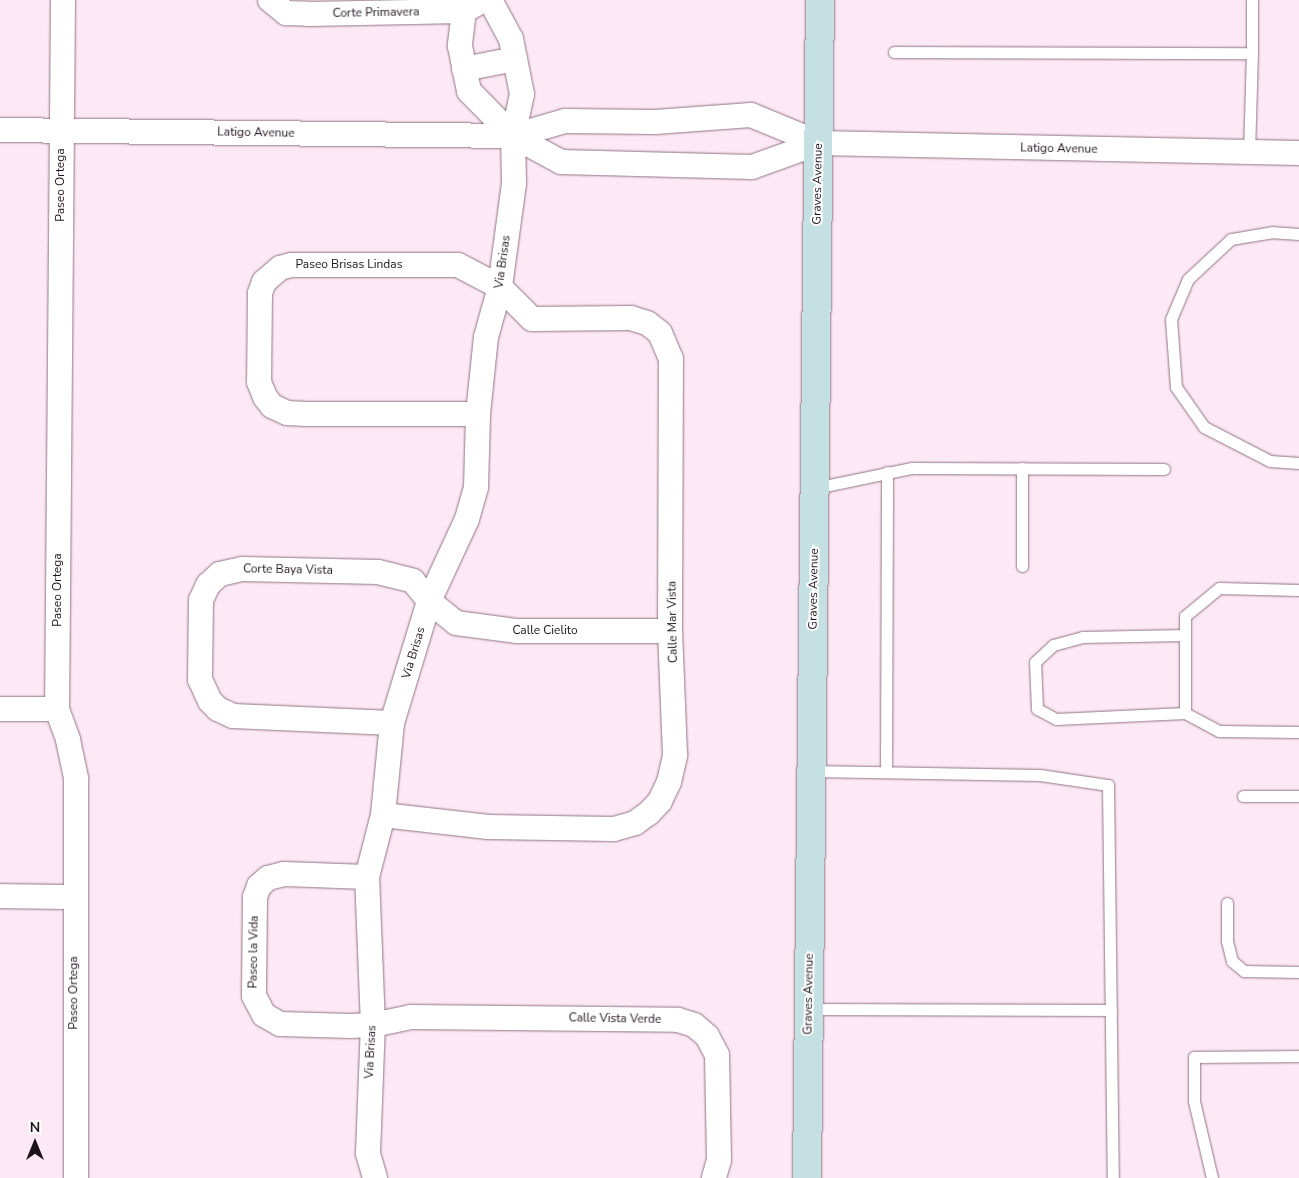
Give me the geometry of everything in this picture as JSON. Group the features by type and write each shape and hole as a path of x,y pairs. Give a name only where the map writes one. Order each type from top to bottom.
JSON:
{"street":[{"name":"Paseo Ortega","path":"63,0 57,709 68,740 76,779 74,897 76,1178"},
{"name":"Corte Primavera","path":"270,0 286,13 309,14 474,6"},
{"name":"Via Brisas","path":"375,1178 368,1153 373,1025 367,877 383,815 392,723 430,601 467,520 476,487 478,414 486,336 500,287 514,183 513,136 522,94 510,39 490,0"},
{"name":"Graves Avenue","path":"807,1178 820,0"},
{"path":"474,6 460,46 469,92 513,136"},
{"path":"464,69 515,59"},
{"name":"Latigo Avenue","path":"0,130 513,136 564,121 656,122 751,115 819,143"},
{"name":"Latigo Avenue","path":"513,136 562,162 752,167 819,143 1299,153"},
{"name":"Paseo Brisas Lindas","path":"478,414 307,414 287,413 272,406 264,397 259,382 260,293 271,274 291,265 458,265 500,287"},
{"name":"Calle Mar Vista","path":"383,815 530,829 614,829 635,822 660,800 675,755 674,676 670,631 671,359 669,348 660,333 647,323 631,318 532,319 500,287"},
{"name":"Corte Baya Vista","path":"392,723 233,716 218,709 210,701 200,680 201,600 208,585 220,574 242,569 378,572 413,581 430,601"},
{"name":"Calle Cielito","path":"430,601 456,623 488,630 670,631"},
{"path":"0,709 57,709"},
{"name":"Paseo la Vida","path":"367,877 284,874 268,878 260,886 255,897 254,996 264,1015 280,1024 373,1025"},
{"path":"0,896 74,897"},
{"name":"Calle Vista Verde","path":"373,1025 411,1017 678,1020 694,1025 707,1036 717,1055 719,1160 714,1178"}],"lane":[{"path":"1249,153 1252,0"},
{"path":"894,52 1252,54"},
{"path":"1299,234 1273,232 1231,239 1188,278 1170,319 1176,387 1204,427 1270,461 1299,462"},
{"path":"815,488 912,468 1164,469"},
{"path":"1022,468 1022,566"},
{"path":"886,772 887,472"},
{"path":"1185,713 1186,616 1219,588 1299,590"},
{"path":"1186,635 1082,637 1053,645 1035,662 1036,709 1056,719 1185,713 1219,731 1299,732"},
{"path":"812,771 1040,775 1108,785 1113,1178"},
{"path":"1243,796 1299,796"},
{"path":"1227,903 1226,941 1232,961 1244,971 1299,972"},
{"path":"809,1009 1111,1010"},
{"path":"1212,1178 1194,1101 1194,1057 1299,1056"}]}
